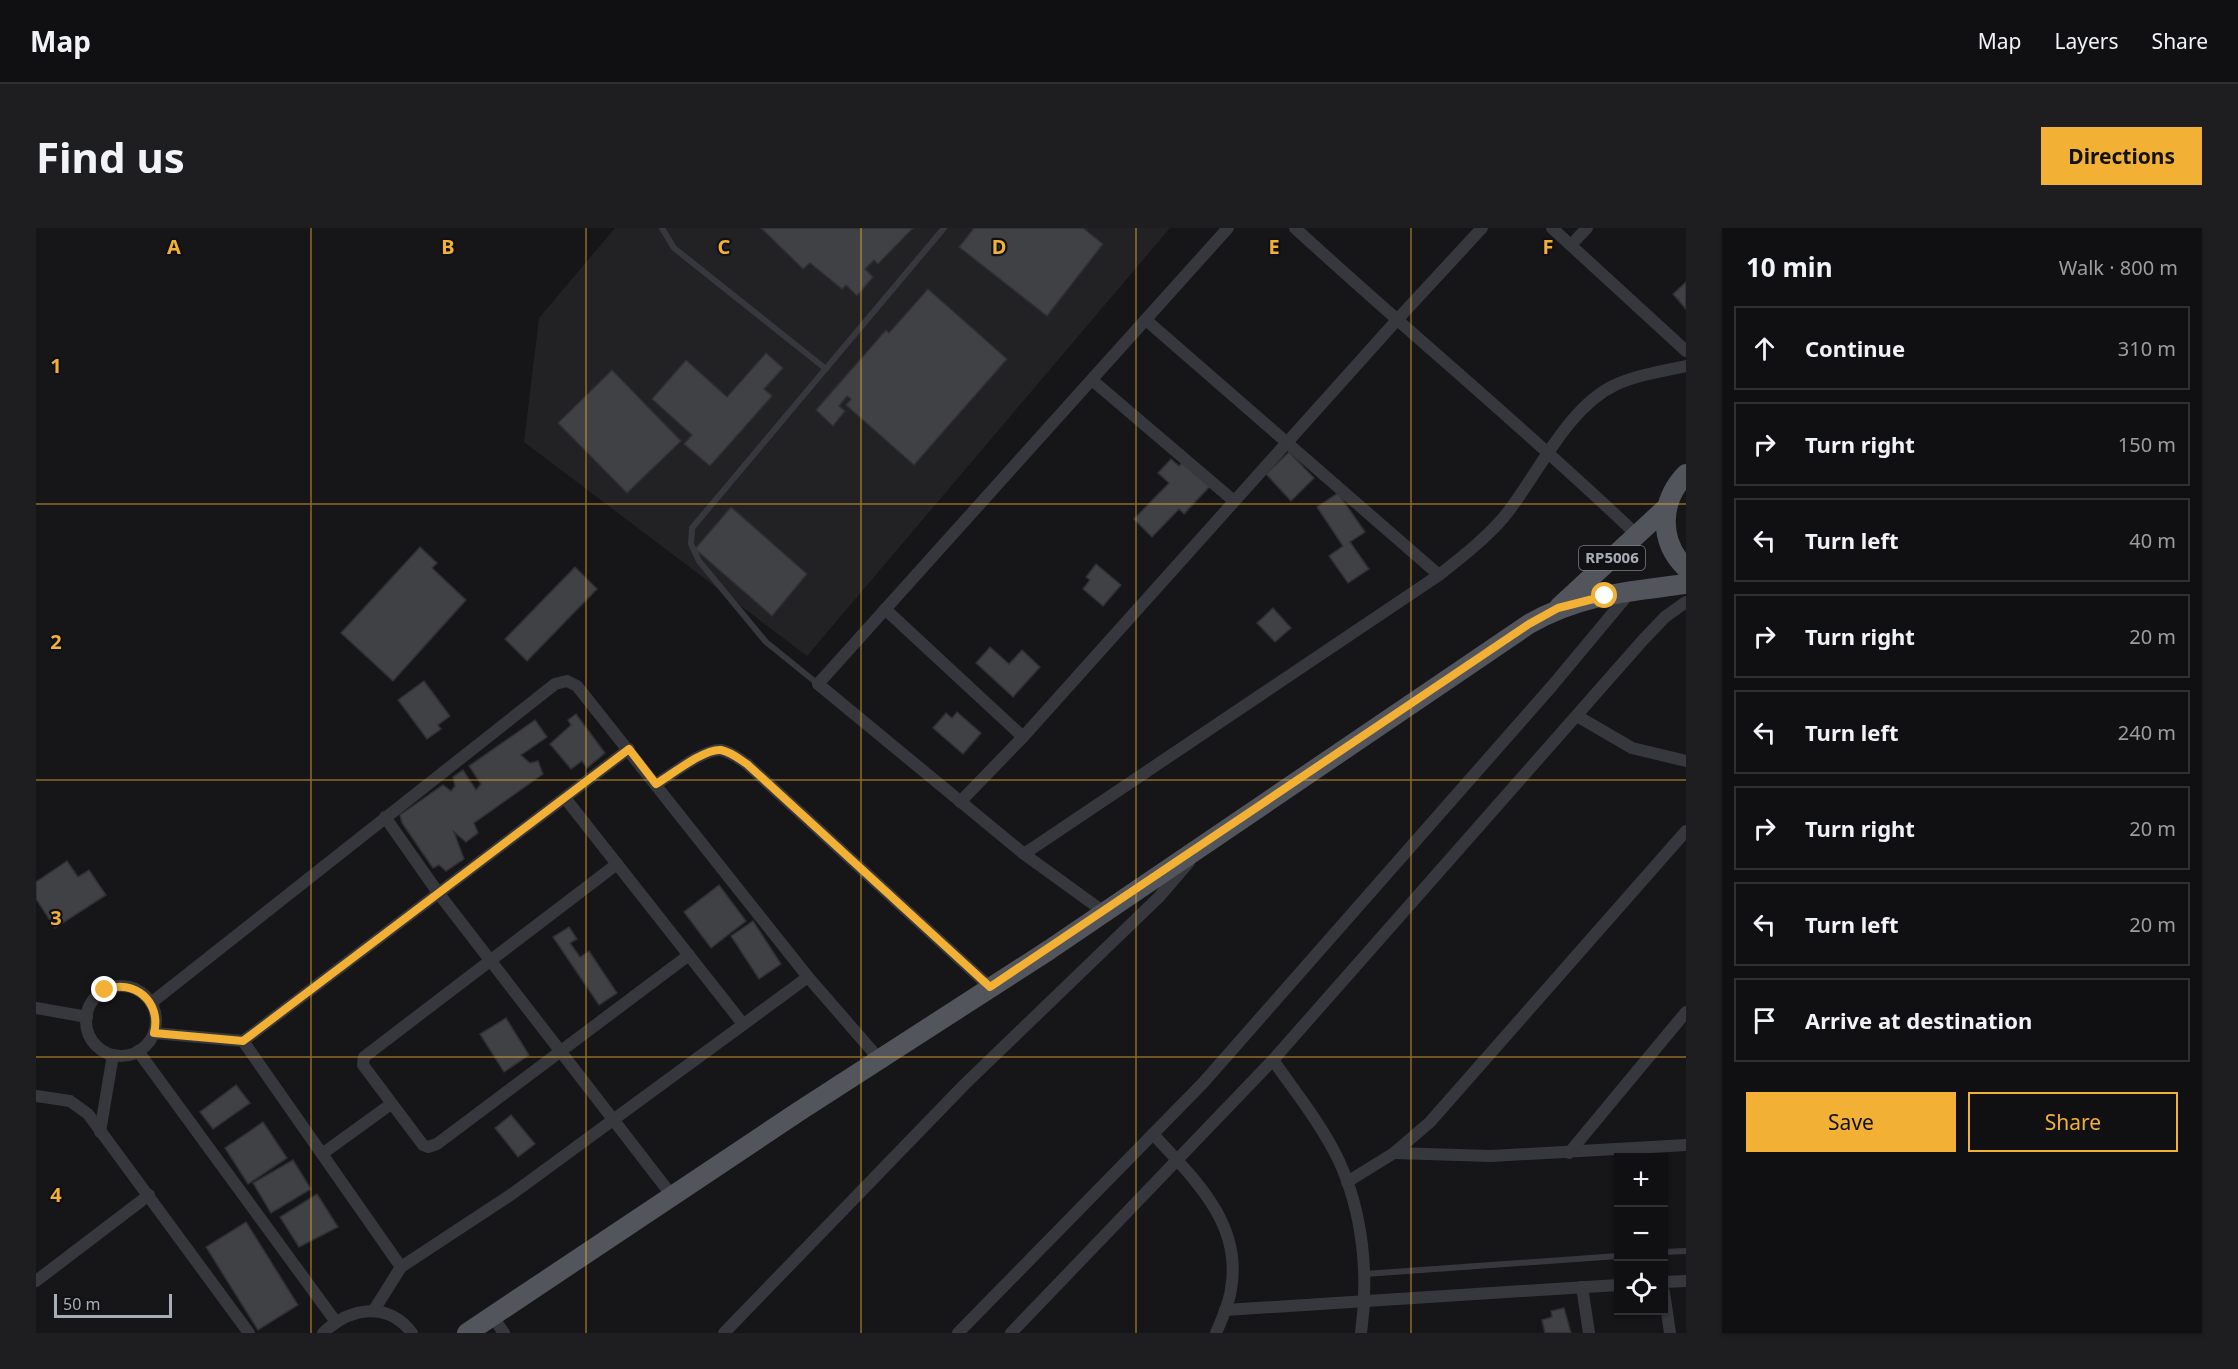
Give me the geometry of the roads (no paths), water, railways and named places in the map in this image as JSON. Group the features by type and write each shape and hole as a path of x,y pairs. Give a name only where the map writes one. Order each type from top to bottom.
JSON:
{"main road":[{"name":"RP5006","path":"1686,474 1676,485 1667,507 1668,537 1673,552 1686,567"},
{"name":"RP5006","path":"467,1333 1104,912 1498,644 1558,608 1667,507"},
{"name":"RP5006","path":"1558,608 1632,590 1686,584"}],"street":[{"path":"1104,912 1024,854 818,684 1228,228"},
{"path":"1295,228 1396,321 1550,452 1637,535"},
{"path":"960,802 1023,737 1287,441 1482,228"},
{"path":"1552,228 1686,351"},
{"path":"1571,245 1587,228"},
{"path":"1146,320 1439,575"},
{"path":"1024,854 1439,575 1482,540 1505,515 1550,452 1596,397 1614,386 1686,366"},
{"path":"1092,380 1234,501"},
{"path":"958,1333 1153,1134 1282,996 1632,590"},
{"path":"1011,1333 1273,1060 1643,640 1665,617 1686,602"},
{"path":"885,609 1023,737"},
{"path":"151,1003 385,817 546,691 561,682 577,686 808,977 880,1060"},
{"path":"1577,716 1632,748 1686,761"},
{"path":"154,1033 243,1041 629,749"},
{"path":"656,784 708,752 719,750 732,753 747,764 990,987"},
{"path":"565,798 744,1024"},
{"path":"385,817 439,894 673,1197"},
{"path":"1347,1182 1394,1153 1430,1122 1686,831"},
{"path":"724,1333 964,1085 1159,897 1207,842"},
{"path":"617,864 364,1057 363,1065 423,1145 432,1146 689,955"},
{"path":"374,1310 401,1267 512,1194 808,977"},
{"path":"116,987 134,989 151,1003 156,1018 154,1033 148,1043 138,1052 126,1056 112,1055 99,1048 92,1039 87,1017 96,997 116,987"},
{"path":"36,1008 87,1017"},
{"path":"1569,1153 1681,1024 1686,1012"},
{"path":"243,1041 401,1267"},
{"path":"138,1052 336,1322"},
{"path":"100,1132 112,1055"},
{"path":"1273,1060 1325,1136 1347,1182 1359,1228 1365,1274 1360,1333"},
{"path":"36,1096 65,1100 88,1114 249,1333"},
{"path":"322,1154 391,1104"},
{"path":"1153,1134 1209,1197 1226,1232 1233,1270 1231,1290 1216,1333"},
{"path":"1394,1153 1460,1156 1569,1153 1686,1145"},
{"path":"36,1281 149,1196"},
{"path":"1668,1282 1686,1281"},
{"path":"1225,1310 1614,1285"},
{"path":"1582,1287 1589,1333"},
{"path":"324,1333 336,1322 374,1310 396,1317 412,1333"},
{"path":"1667,1315 1670,1333"},
{"path":"492,1316 504,1333"}],"lane":[{"path":"662,228 674,248 826,369"},
{"path":"818,684 766,642 699,561 690,535 692,528 944,228"},
{"path":"1668,1252 1686,1251"},
{"path":"1365,1274 1614,1256"}]}
